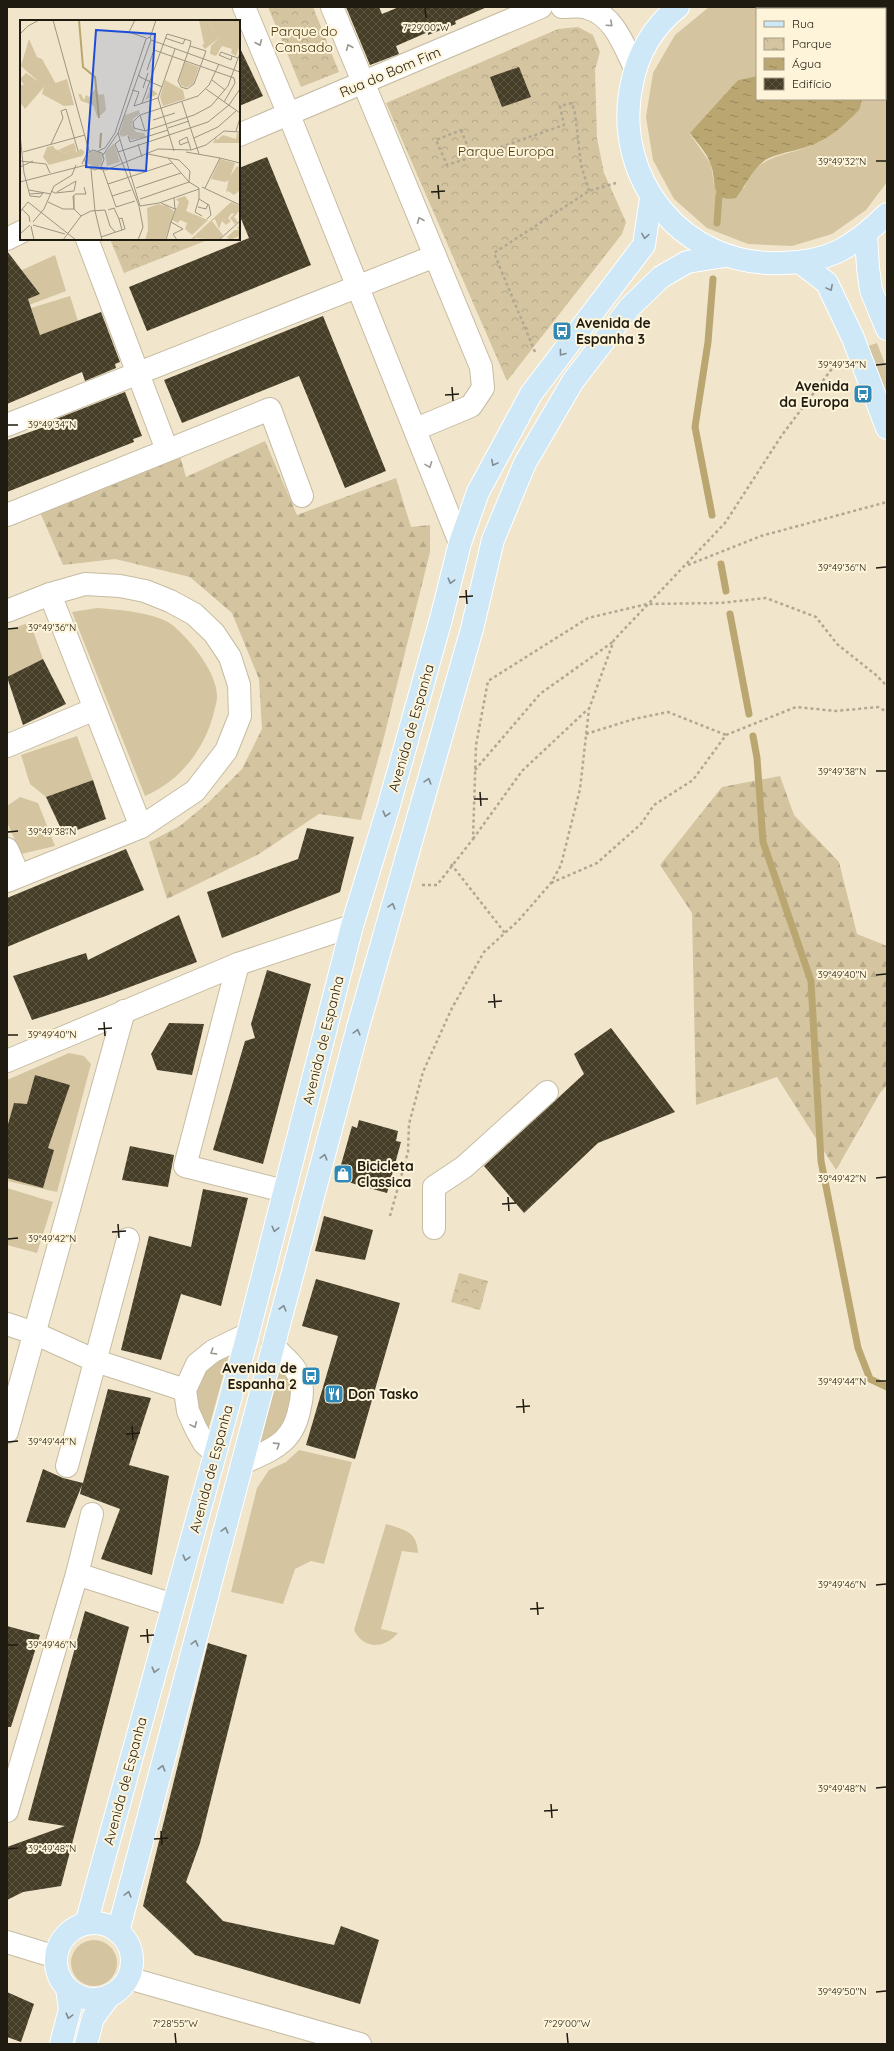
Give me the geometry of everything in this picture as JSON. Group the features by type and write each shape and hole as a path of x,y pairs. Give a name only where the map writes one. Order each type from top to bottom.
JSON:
{"main road":[{"path":"678,7 665,16 648,41 635,68 628,100 628,133 637,169 651,198 677,228 700,244 725,256 763,264 801,262 838,251 866,235 887,214"},
{"name":"Avenida de Espanha","path":"86,1924 248,1334 352,926 389,805 443,612 460,543 478,492 531,394 644,245 651,198"},
{"path":"866,235 871,290 887,328"},
{"name":"Avenida de Espanha","path":"118,1932 356,1035 472,629 493,540 525,463 573,381 629,308 661,277 687,262 725,256"},
{"path":"801,262 827,283 856,345 887,428"},
{"path":"86,1924 104,1924 118,1932 124,1937 131,1952 132,1965 128,1978 121,1988 110,1995 95,1999 86,1998 75,1994 68,1988 60,1977 56,1957 59,1947 66,1936 76,1928 86,1924"},
{"path":"61,2044 70,2009 68,1988"},
{"path":"86,2044 93,2018 110,1995"}],"street":[{"path":"244,7 416,429 460,543"},
{"path":"332,7 481,367 483,388 471,406 416,429"},
{"name":"Rua do Bom Fim","path":"240,135 541,7"},
{"path":"562,7 586,7 600,15 614,27 635,68"},
{"path":"7,239 20,232"},
{"path":"87,240 167,450"},
{"path":"7,426 435,256"},
{"path":"7,515 270,409 302,496"},
{"path":"7,611 50,594 85,584 120,586 145,591 170,601 194,614 214,634 230,657 239,685 240,716 226,751 195,791 141,827 13,878 7,849"},
{"path":"50,594 141,827"},
{"path":"7,746 96,709"},
{"path":"7,1061 124,1010 238,964 352,926"},
{"path":"238,964 185,1166 284,1191"},
{"path":"7,1432 124,1010"},
{"path":"434,1228 434,1187 464,1167 547,1092"},
{"path":"67,1466 128,1239"},
{"path":"7,1324 34,1333 96,1361 185,1390"},
{"path":"216,1453 204,1443 196,1429 188,1410 185,1390 197,1364 213,1351 248,1334"},
{"path":"243,1463 267,1452 288,1438 298,1419 302,1399 300,1379 293,1368 273,1346"},
{"path":"7,1810 77,1574 92,1514"},
{"path":"77,1574 173,1605"},
{"path":"7,1942 56,1957"},
{"path":"128,1978 360,2044"}],"path":[{"path":"472,157 461,130 436,140 447,165 472,157 564,125 560,106 572,103 575,113 579,153 589,191"},
{"path":"536,354 494,253 589,191 616,182"},
{"path":"475,770 540,694 614,640 647,604 686,566 725,523 787,429 831,370 856,345"},
{"path":"686,566 761,536 887,502"},
{"path":"473,839 476,745 488,681 588,618 647,604 720,603 766,598 816,617 837,644 876,675 887,686"},
{"path":"390,1216 408,1152 409,1124 423,1072 452,1008 484,952 518,922 551,883 561,865 580,789 589,709 614,640"},
{"path":"551,883 597,863 642,824 654,805 693,780 726,735 796,707 836,711 878,707 887,712"},
{"path":"399,884 437,885 473,839 522,771 589,709"},
{"path":"586,734 634,719 668,712 726,735"},
{"path":"452,864 505,933"}],"green space":[{"name":"Parque do Cansado","path":"268,7 313,7 339,72 301,87"},
{"path":"709,7 840,7 841,8 756,8 756,76 738,80 690,134 711,164 714,185 744,188 750,176 757,167 766,161 774,157 806,148 823,140 835,132 860,109 862,100 886,100 886,52 887,182 866,210 832,234 792,246 748,244 707,228 674,199 653,160 646,117 653,73 675,35"},
{"name":"Parque Europa","path":"578,27 593,35 600,52 595,70 597,138 604,173 626,222 622,234 507,381 386,103 558,29"},
{"path":"110,240 207,240 124,273"},
{"path":"55,255 66,291 29,305 28,299 40,294 22,270"},
{"path":"70,296 78,321 40,335 31,308"},
{"path":"877,343 887,369 887,397 868,346"},
{"path":"265,441 297,515 396,478 411,527 430,525 430,552 382,745 361,820 319,814 259,854 167,899 149,842 180,826 210,801 242,769 262,729 259,679 232,613 190,577 115,559 63,565 36,503 180,456 186,477"},
{"path":"97,608 146,614 171,624 194,647 208,667 216,688 217,699 210,726 197,751 180,773 158,790 145,796 72,612"},
{"path":"30,622 43,659 7,677 7,631"},
{"path":"77,736 93,780 46,797 30,784 21,755"},
{"path":"780,776 794,815 839,862 857,934 887,946 887,1085 880,1093 836,1170 777,1077 696,1105 692,913 660,865 722,787"},
{"path":"20,797 38,803 55,846 21,854 7,822 7,806"},
{"path":"69,1053 84,1056 91,1064 57,1192 7,1181 7,1080"},
{"path":"7,1188 53,1202 37,1253 7,1245"},
{"path":"459,1273 488,1281 480,1310 451,1302"},
{"path":"230,1351 208,1431 196,1409 196,1383 208,1364"},
{"path":"281,1365 291,1386 294,1400 286,1426 259,1446"},
{"path":"299,1450 352,1462 324,1564 311,1561 295,1569 283,1604 231,1592 257,1488 269,1470 286,1462"},
{"path":"386,1524 409,1532 415,1540 418,1553 402,1551 381,1629 398,1633 387,1642 374,1645 363,1641 358,1637 354,1630"},
{"path":"89,1940 99,1940 107,1944 113,1950 117,1958 117,1968 113,1976 107,1982 99,1986 89,1986 81,1982 75,1976 71,1968 71,1958 75,1950 81,1944"}],"water":[{"path":"756,76 756,100 862,100 860,109 840,128 823,140 764,161 752,174 736,198 727,199 718,194 710,161 690,133 738,80"}],"building":[{"path":"346,7 379,7 382,14 399,7 487,7 455,21 456,24 428,35 428,32 396,46 399,54 370,65"},
{"path":"240,48 263,96 240,106"},
{"path":"519,67 531,97 502,107 490,77"},
{"path":"267,157 311,265 147,331 129,287 249,238 240,216 240,168"},
{"path":"7,251 40,294 28,299 40,335 101,312 120,362 115,364 116,368 85,381 82,372 7,404"},
{"path":"323,316 386,471 345,488 299,376 182,423 164,380"},
{"path":"125,392 142,436 133,439 134,442 7,492 7,440 47,426 46,423"},
{"path":"43,659 66,704 23,725 7,677"},
{"path":"93,780 106,819 64,835 46,797"},
{"path":"307,828 354,837 340,892 222,938 207,892 298,859"},
{"path":"126,849 144,890 7,947 7,898"},
{"path":"179,915 197,962 103,997 32,1020 13,976 86,953 88,960"},
{"path":"267,970 311,984 263,1164 213,1150 245,1041 255,1038 251,1024"},
{"path":"169,1023 204,1024 192,1075 157,1070 151,1054"},
{"path":"611,1028 675,1112 598,1143 524,1213 484,1166 584,1074 574,1054"},
{"path":"35,1075 70,1085 48,1148 54,1150 43,1188 7,1178 7,1128 14,1103 27,1104"},
{"path":"359,1120 398,1131 396,1141 401,1142 387,1193 337,1179 352,1126 357,1128"},
{"path":"130,1146 174,1155 168,1187 122,1180"},
{"path":"203,1189 248,1198 221,1306 181,1294 161,1360 121,1350 149,1236 191,1247"},
{"path":"324,1216 373,1230 365,1260 315,1251"},
{"path":"316,1279 400,1303 355,1459 306,1445 338,1336 302,1326"},
{"path":"108,1389 151,1398 129,1465 169,1476 152,1575 101,1559 120,1509 80,1494 82,1485 65,1528 26,1522 43,1469 63,1478 83,1483"},
{"path":"85,1611 129,1627 61,1886 23,1892 7,1900 7,1847 65,1826 28,1820"},
{"path":"7,1626 40,1635 11,1727 7,1727"},
{"path":"208,1643 247,1655 200,1843 186,1882 223,1921 334,1945 341,1926 379,1940 360,2004 195,1955 143,1906"},
{"path":"7,1992 34,2004 21,2042 7,2037"}],"waterway":[{"path":"717,223 719,195"},
{"path":"712,515 695,427 708,342 713,279"},
{"path":"721,564 726,591"},
{"path":"730,614 749,714"},
{"path":"753,736 757,758 763,842 811,981 821,1161 858,1348 870,1379 887,1387"}],"place":[{"name":"Avenida de Espanha 3","path":"562,331"},
{"name":"Avenida da Europa","path":"863,394"},
{"name":"Bicicleta Classica","path":"343,1174"},
{"name":"Avenida de Espanha 2","path":"311,1376"},
{"name":"Don Tasko","path":"334,1394"}]}
